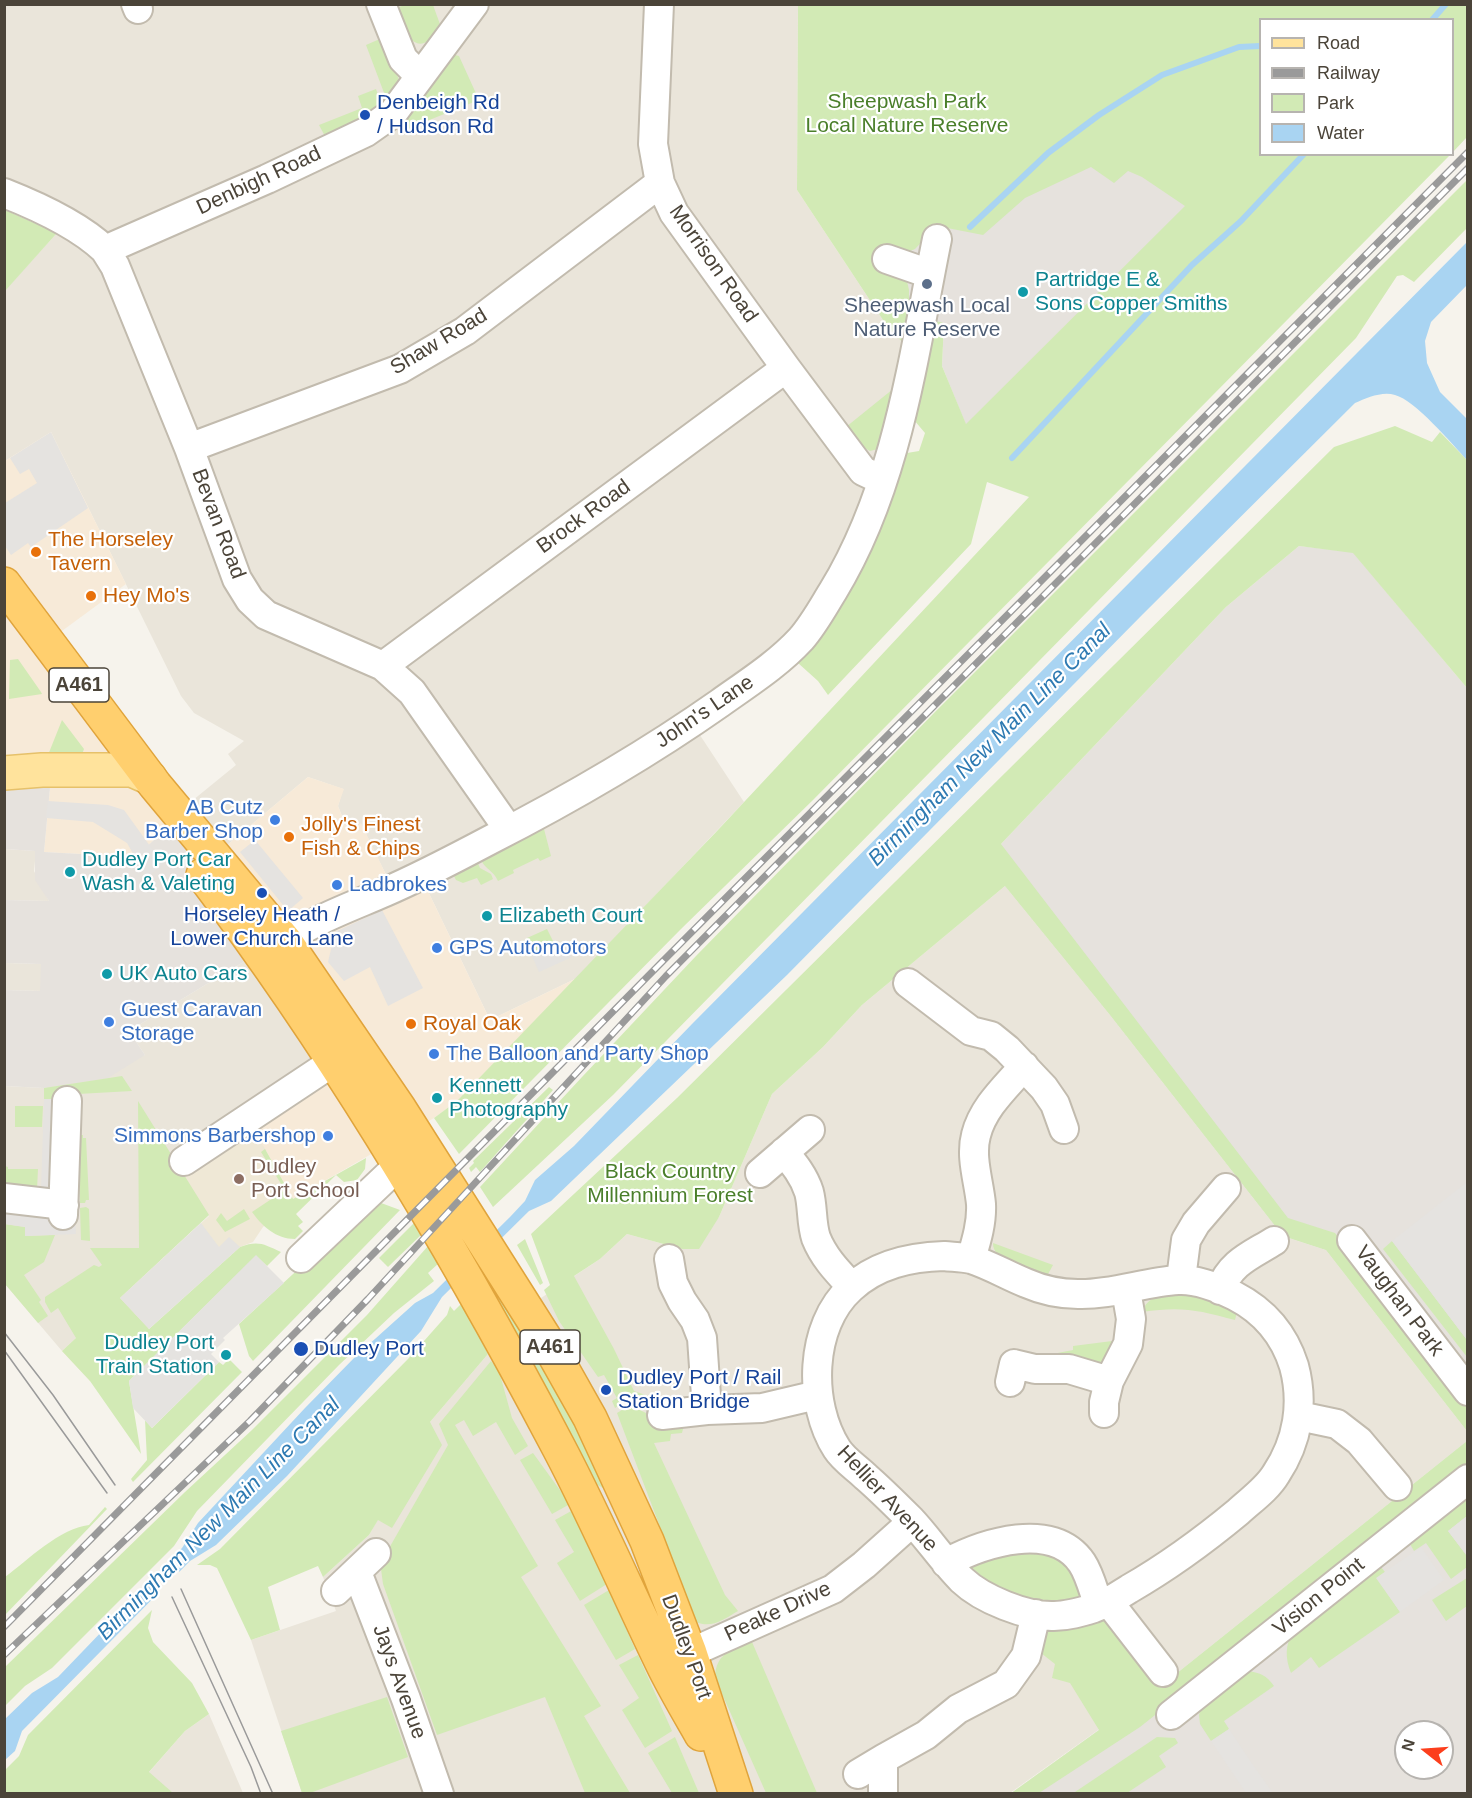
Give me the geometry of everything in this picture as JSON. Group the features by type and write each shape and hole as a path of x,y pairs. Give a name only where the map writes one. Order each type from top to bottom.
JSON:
{"highway":[{"name":"A461","path":"4,584 142,782"},
{"name":"A461","path":"4,615 142,782"},
{"name":"Dudley Port","path":"142,782 285,941 399,1108 411,1157 439,1233 503,1342 596,1519 677,1661 735,1794"},
{"name":"Dudley Port","path":"142,782 333,1062 411,1157 546,1340 590,1418 647,1540 677,1661"}],"main road":[{"path":"4,775 26,782 120,790 142,782"}],"street":[{"path":"381,4 403,59 420,76"},
{"name":"Denbigh Road","path":"105,250 267,179 366,132 393,113 474,4"},
{"name":"Morrison Road","path":"659,4 653,144 660,183 674,213 863,471 882,480"},
{"name":"Shaw Road","path":"189,448 400,369 465,331 660,183"},
{"path":"4,193 78,228 105,250"},
{"name":"John's Lane","path":"285,941 321,921 420,877 597,782 672,736 779,661 803,637 819,616 847,568 866,524 898,433 917,347 936,239"},
{"name":"Bevan Road","path":"105,250 115,266 189,448 237,579 250,600 266,615 383,666 412,692 509,830"},
{"path":"886,259 930,273"},
{"name":"Brock Road","path":"383,666 786,368"},
{"path":"285,941 279,946 279,953 293,977 295,1004"},
{"path":"908,983 971,1031 991,1036 1024,1066 1055,1104 1064,1129"},
{"path":"184,1161 333,1062"},
{"path":"971,1260 979,1232 981,1207 974,1151 976,1134 983,1117 994,1101 1024,1066"},
{"path":"4,1198 64,1210 67,1101"},
{"path":"760,1173 810,1130"},
{"path":"784,1152 801,1174 809,1192 816,1236 823,1252 835,1270 852,1287"},
{"path":"301,1258 411,1157"},
{"path":"1181,1279 1186,1240 1196,1223 1226,1188"},
{"name":"Vaughan Park","path":"1352,1240 1467,1390"},
{"path":"1220,1290 1227,1274 1243,1260 1274,1241"},
{"name":"Hellier Avenue","path":"944,1256 971,1260 1028,1284 1076,1294 1126,1290 1181,1279 1220,1290 1252,1305 1268,1319 1290,1353 1300,1396 1299,1416 1286,1455 1275,1476 1263,1489 1205,1540 1178,1560 1104,1603 1075,1614 1053,1616 1018,1609 981,1594 965,1583 912,1522 839,1453 826,1429 817,1395 817,1364 828,1322 837,1305 852,1287 894,1263 918,1257 944,1256"},
{"path":"669,1259 674,1283 682,1301 695,1320 702,1338 707,1410"},
{"path":"1104,1413 1109,1381 1128,1344 1131,1319 1126,1290"},
{"path":"1010,1382 1014,1364 1035,1369 1069,1369 1109,1381"},
{"path":"662,1415 707,1410 762,1408 817,1395"},
{"path":"1299,1416 1337,1424 1359,1441 1397,1486"},
{"name":"Vision Point","path":"1171,1715 1467,1479"},
{"name":"Peake Drive","path":"677,1661 833,1589 912,1522"},
{"name":"Hellier Avenue","path":"946,1563 963,1553 1010,1540 1032,1538 1054,1541 1071,1551 1082,1564 1104,1603 1163,1672"},
{"name":"Jays Avenue","path":"336,1591 367,1562 406,1699 439,1794"},
{"path":"858,1774 926,1735 958,1709 1006,1684 1026,1656 1036,1614"},
{"path":"883,1759 883,1793"}],"shaded area":[{"path":"5,5 798,5 797,190 885,323 917,347 818,616 692,723 744,802 577,978 490,1020 426,887 393,889 361,824 348,831 338,806 343,789 308,777 207,862 171,818 236,765 228,754 244,741 194,713 181,696 51,432 5,461 4,291 57,233 5,193"},
{"name":"Partridge E & Sons Copper Smiths","path":"1259,133 966,425 942,366 944,323 885,323 853,274 921,222 1044,141"},
{"path":"51,432 126,584 40,647 174,822 135,857 44,852 51,778 5,775 5,461"},
{"path":"51,432 88,508 31,547 28,543 11,555 5,546 5,503 37,483 29,469 20,474 10,458"},
{"path":"1299,546 1353,552 1467,688 1467,1431 1326,1250 1283,1236 1110,1015 1005,886 1001,844 1226,607"},
{"path":"5,775 51,777 44,852 135,857 174,822 260,952 129,1031 145,1055 108,1078 44,1088 5,1086 5,990 40,991 41,964 5,963 5,900 49,901 35,880 35,851 5,849"},
{"path":"308,777 344,789 338,806 348,831 361,823 393,889 426,887 490,1020 577,978 457,1101 434,1118 293,1199 248,1124 350,1058 207,862"},
{"path":"48,801 108,805 124,810 163,864 147,878 127,843 93,822 46,818"},
{"path":"255,840 303,898 288,911 240,852"},
{"path":"4,849 36,851 34,871 49,901 5,900"},
{"path":"1005,886 1110,1015 1283,1236 1326,1250 1467,1431 1467,1441 1171,1678 1010,1793 302,1793 251,1640 336,1611 323,1577 369,1535 378,1519 392,1527 430,1422 488,1354 518,1331 541,1298 600,1259 627,1234 682,1249 719,1217 772,1094 823,1047 862,1005"},
{"path":"382,910 423,988 388,1006 370,967 344,981 328,962 335,932"},
{"path":"564,941 572,957 539,972 532,956"},
{"path":"260,952 350,1058 209,1215 62,1351 5,1284 4,1086 44,1088 145,1055 129,1031"},
{"path":"5,963 41,964 41,991 5,990"},
{"path":"44,1099 59,1099 57,1190 41,1190"},
{"name":"Dudley Port School","path":"248,1124 293,1199 263,1227 253,1242 240,1247 90,1381 62,1351 209,1216 182,1172"},
{"path":"1467,1182 1467,1340 1392,1241"},
{"path":"5,1205 27,1207 27,1216 75,1215 76,1234 25,1236 25,1227 5,1224"},
{"path":"201,1223 219,1247 229,1237 240,1247 149,1329 120,1298"},
{"path":"256,1255 284,1283 223,1338 225,1340 211,1354 219,1362 152,1428 133,1408 129,1381"},
{"path":"1467,1441 1467,1793 1010,1794 1171,1678"},
{"path":"1467,1516 1467,1556 1448,1531"},
{"path":"1421,1547 1444,1580 1400,1612 1376,1578"},
{"path":"209,1714 243,1793 130,1794 185,1731"},
{"path":"1229,1729 1273,1793 1246,1793 1211,1741"}],"green space":[{"path":"405,5 433,5 441,27 425,43 412,40 403,27 396,8"},
{"name":"Sheepwash Park Local Nature Reserve","path":"798,5 1467,5 1467,137 1454,151 1454,18 1259,18 1259,156 1449,156 813,800 681,929 459,1154 434,1118 457,1101 717,831 1029,497 987,482 971,544 828,695 818,681 798,663 836,614 864,564 907,453 919,451 925,433 914,420 931,320 944,323 942,366 966,424 1185,206 1142,177 1128,171 1114,183 1091,167 1025,198 983,235 937,226 915,249 901,255 909,290 909,314 904,344 885,323 797,190"},
{"path":"382,38 402,87 389,106 366,45"},
{"path":"452,54 459,56 479,100 407,129 400,114"},
{"path":"376,89 383,109 327,140 319,125 362,108 358,96"},
{"path":"1467,180 1467,228 1414,282 1403,275 1397,276 1356,338 613,1095 493,1207 480,1187 696,956 935,712"},
{"path":"5,210 57,233 5,291"},
{"path":"898,385 882,448 870,451 859,445 846,427"},
{"name":"Black Country Millennium Forest","path":"1395,426 1432,442 1440,432 1467,460 1467,688 1353,553 1299,546 1226,607 1001,844 1288,1218 1335,1233 1467,1403 1467,1431 1326,1250 1283,1236 1110,1015 1005,886 862,1005 823,1047 772,1094 719,1217 699,1249 682,1249 627,1234 600,1259 574,1276 634,1391 654,1398 649,1405 630,1398 615,1408 612,1401 617,1398 604,1375 598,1377 559,1321 544,1290 550,1285 531,1234 677,1098 1334,447"},
{"path":"18,659 42,694 9,699 10,660"},
{"path":"62,720 84,749 81,757 48,755"},
{"path":"544,829 551,856 540,861 538,858 513,870 514,873 498,881 481,860"},
{"path":"477,861 480,868 491,874 493,879 481,885 477,878 463,883 456,880 453,874"},
{"path":"547,929 555,945 535,954 527,938"},
{"path":"122,1076 132,1091 78,1094 78,1099 44,1099 44,1088"},
{"path":"549,1087 553,1090 480,1172 476,1167 471,1172 469,1168 474,1163 473,1161"},
{"path":"138,1101 209,1215 120,1298 149,1329 240,1247 261,1244 281,1252 267,1266 256,1256 129,1381 141,1454 90,1381 62,1351 76,1338 58,1308 51,1313 45,1302 45,1297 94,1265 99,1267 102,1265 90,1248 139,1248"},
{"path":"15,1106 43,1106 42,1127 15,1127"},
{"path":"77,1135 83,1135 83,1138 86,1138 89,1200 85,1203 80,1203"},
{"path":"265,1149 293,1199 366,1158 365,1169 357,1180 344,1182 336,1175 296,1214 303,1222 298,1226 303,1231 295,1239 282,1237 270,1231 252,1212 285,1190 261,1152"},
{"path":"5,1166 8,1169 38,1169 37,1190 5,1186"},
{"path":"373,1200 400,1210 253,1361 249,1356 239,1324"},
{"path":"80,1208 89,1209 90,1241 81,1240"},
{"path":"244,1209 250,1219 225,1232 216,1220 221,1213 227,1221"},
{"path":"414,1223 421,1235 388,1267 379,1258"},
{"path":"4,1224 25,1227 26,1236 55,1235 44,1262 24,1275 41,1300 39,1302 48,1316 38,1323 5,1284"},
{"path":"525,1239 543,1283 540,1285 517,1245"},
{"path":"1392,1241 1467,1340 1467,1357 1383,1249"},
{"path":"993,1243 1053,1265 1047,1276 1014,1265 994,1250"},
{"path":"428,1246 439,1263 428,1273 434,1281 394,1313 339,1365 197,1511 174,1546 52,1668 25,1686 5,1706 5,1667 252,1430 367,1315"},
{"path":"503,1292 602,1475 605,1485 603,1488 594,1483 491,1300"},
{"path":"1184,1294 1210,1299 1237,1312 1235,1320 1189,1310 1168,1309 1142,1312 1149,1301 1154,1298"},
{"path":"462,1303 488,1354 430,1422 442,1445 392,1528 378,1520 369,1535 323,1577 318,1566 268,1587 280,1630 251,1640 217,1568 210,1565 197,1565 220,1549 408,1359 447,1315 450,1306 454,1311"},
{"path":"1120,1340 1106,1359 1097,1364 1042,1356 1073,1350 1073,1346"},
{"path":"229,1359 242,1372 133,1482 131,1479 147,1460 145,1420 152,1428 219,1362 223,1365"},
{"path":"491,1361 499,1371 512,1418 528,1446 515,1455 496,1422 473,1436 464,1420 455,1425 538,1566 521,1577 601,1706 584,1716 630,1793 585,1793 545,1697 437,1735 383,1584 381,1569 384,1557 448,1445 439,1424"},
{"path":"630,1405 648,1414 649,1417 684,1425 682,1433 671,1434 670,1441 654,1443 725,1595 738,1611 713,1624 696,1622 617,1413"},
{"path":"1467,1441 1467,1468 1140,1727 1039,1793 1010,1794 1099,1730 1070,1683 1052,1678 1055,1664 1041,1653 1049,1631 1093,1624 1112,1616 1171,1678"},
{"path":"533,1453 570,1504 552,1514 520,1460"},
{"path":"1467,1492 1467,1516 1448,1531 1467,1556 1467,1567 1451,1579 1426,1543 1414,1551 1410,1538"},
{"path":"105,1507 107,1509 5,1615 5,1577 56,1538 78,1527 89,1525"},
{"path":"573,1510 607,1584 580,1601 557,1563 574,1552 555,1520"},
{"path":"1033,1548 1073,1561 1084,1597 1051,1600 1020,1596 991,1583 966,1561"},
{"path":"1380,1566 1385,1572 1377,1578 1400,1612 1319,1668 1311,1657 1291,1673 1287,1652 1288,1642 1293,1632"},
{"path":"1467,1578 1467,1606 1446,1621 1432,1600"},
{"path":"609,1590 635,1649 616,1660 584,1605"},
{"path":"152,1610 148,1628 153,1642 192,1683 209,1714 185,1731 149,1772 173,1793 5,1793 5,1770 19,1756 28,1735"},
{"path":"752,1642 817,1793 766,1793 715,1678 718,1663 726,1654"},
{"path":"638,1655 672,1731 645,1748 622,1710 639,1698 619,1665"},
{"path":"1248,1671 1263,1675 1274,1686 1224,1721 1229,1729 1211,1741 1200,1724 1199,1715 1202,1705"},
{"path":"387,1697 408,1757 310,1793 302,1793 281,1731"},
{"path":"675,1737 699,1793 672,1793 648,1753"},
{"path":"1157,1737 1175,1738 1178,1743 1159,1756 1166,1767 1127,1793 1075,1792"}],"water":[{"name":"Birmingham New Main Line Canal","path":"1467,242 1467,285 1431,322 1425,341 1427,363 1440,392 1467,419 1467,460 1433,423 1403,399 1385,394 1355,403 787,975 551,1201 529,1211 442,1297 421,1331 287,1476 216,1545 190,1561 22,1731 15,1751 5,1760 5,1719 32,1693 58,1677 182,1548 198,1523 356,1356 415,1303 433,1293 510,1217 525,1201 535,1180 574,1146"}],"pier":[{"path":"171,1555 181,1575 157,1599 147,1580"}],"waterway":[{"path":"1434,18 1446,4"},
{"path":"970,227 1048,153 1099,115 1162,75 1239,47 1259,46"},
{"path":"1012,458 1192,265 1241,221 1302,156"}],"tram line":[{"path":"4,1332 53,1395 115,1485"},
{"path":"4,1350 107,1493"},
{"path":"181,1589 273,1794"},
{"path":"172,1597 251,1767 261,1794"}],"railway":[{"path":"4,1627 1468,152"},
{"path":"4,1655 250,1421 368,1299 666,976 1468,168"}],"place":[{"name":"Denbeigh Rd / Hudson Rd","path":"365,115"},
{"name":"Sheepwash Local Nature Reserve","path":"927,284"},
{"name":"Partridge E & Sons Copper Smiths","path":"1023,292"},
{"name":"The Horseley Tavern","path":"36,552"},
{"name":"Hey Mo's","path":"91,596"},
{"name":"AB Cutz Barber Shop","path":"275,820"},
{"name":"Jolly's Finest Fish & Chips","path":"289,837"},
{"name":"Dudley Port Car Wash & Valeting","path":"70,872"},
{"name":"Ladbrokes","path":"337,885"},
{"name":"Horseley Heath / Lower Church Lane","path":"262,893"},
{"name":"Elizabeth Court","path":"487,916"},
{"name":"GPS Automotors","path":"437,948"},
{"name":"UK Auto Cars","path":"107,974"},
{"name":"Guest Caravan Storage","path":"109,1022"},
{"name":"Royal Oak","path":"411,1024"},
{"name":"The Balloon and Party Shop","path":"434,1054"},
{"name":"Kennett Photography","path":"437,1098"},
{"name":"Simmons Barbershop","path":"328,1136"},
{"name":"Dudley Port School","path":"239,1179"},
{"name":"Dudley Port","path":"301,1349"},
{"name":"Dudley Port Train Station","path":"226,1355"},
{"name":"Dudley Port / Rail Station Bridge","path":"606,1390"}]}
